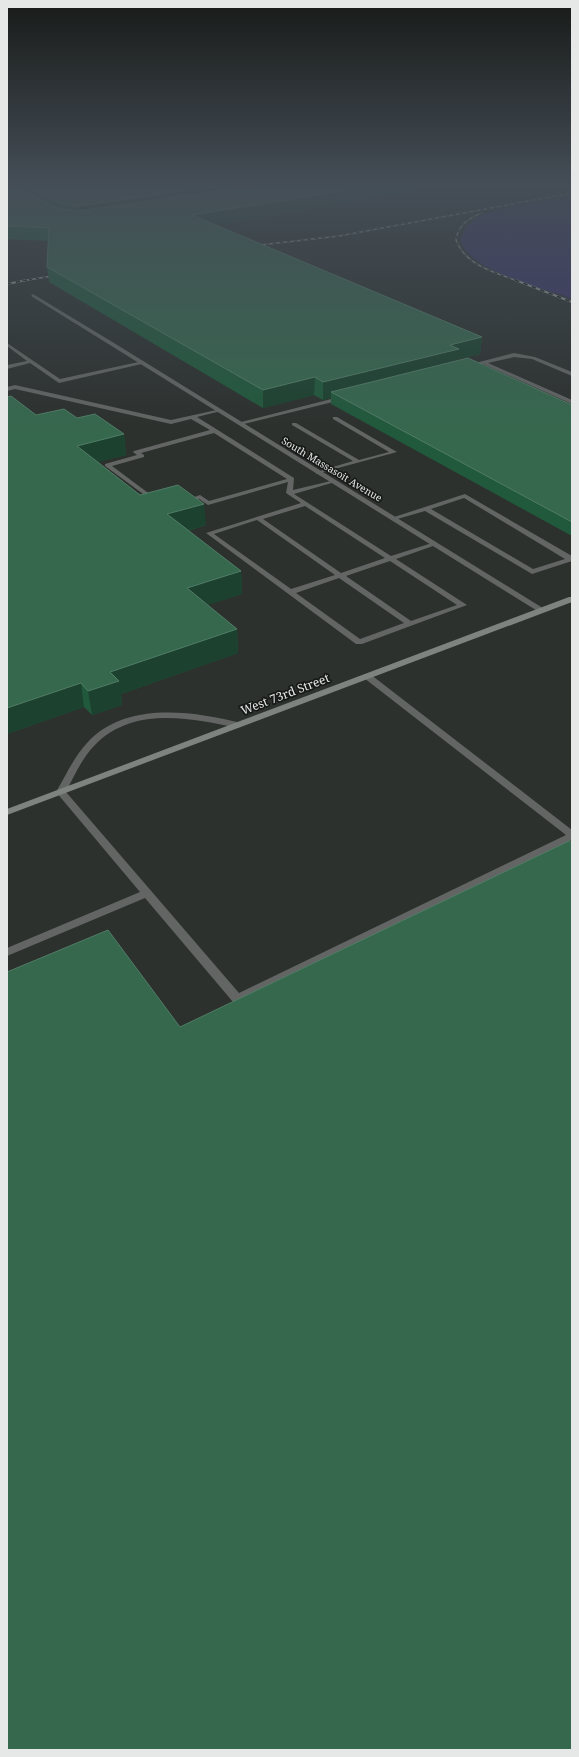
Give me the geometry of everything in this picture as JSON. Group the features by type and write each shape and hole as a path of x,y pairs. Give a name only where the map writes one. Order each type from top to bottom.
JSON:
{"street":[{"name":"South Massasoit Avenue","path":"34,295 318,473 394,518 542,610"},
{"path":"7,344 59,381 143,363"},
{"path":"460,368 514,355 533,358 572,374"},
{"path":"7,367 32,361"},
{"path":"483,362 572,402"},
{"path":"7,389 15,387 171,422 219,410"},
{"path":"240,423 346,397"},
{"path":"192,417 292,480"},
{"path":"318,473 394,452 335,418"},
{"path":"294,424 358,462"},
{"path":"164,507 107,465 142,456 136,452 214,431"},
{"path":"289,493 292,480"},
{"path":"178,503 200,497 208,503 292,480"},
{"path":"289,493 333,481"},
{"path":"289,493 463,605 359,642 209,533 306,504"},
{"path":"394,518 465,496 572,559"},
{"path":"426,508 532,572 572,559"},
{"path":"258,518 410,624"},
{"path":"290,592 434,544"},
{"name":"West 73rd Street","path":"7,812 572,599"},
{"path":"238,725 184,716 156,715 133,719 112,728 96,739 87,749 61,792 237,1000 572,836 367,676"},
{"path":"7,952 147,893"}],"shaded area":[{"path":"484,265 572,265 572,299 524,283"}],"building":[{"path":"47,265 311,265 482,337 450,345 459,349 323,382 315,377 263,390 47,267"},
{"path":"468,358 572,405 572,522 331,392"},
{"path":"11,396 36,415 64,409 77,418 95,414 124,434 77,446 140,495 178,485 204,504 167,514 241,571 187,588 237,629 110,672 119,681 88,691 81,683 7,708 7,397"},
{"path":"569,841 572,843 572,1750 7,1750 7,972 108,930 180,1027"}],"railway":[{"path":"479,265 515,280"},
{"path":"22,281 58,275"},
{"path":"22,281 27,280"},
{"path":"515,280 572,302"},
{"path":"7,284 22,281"}]}
